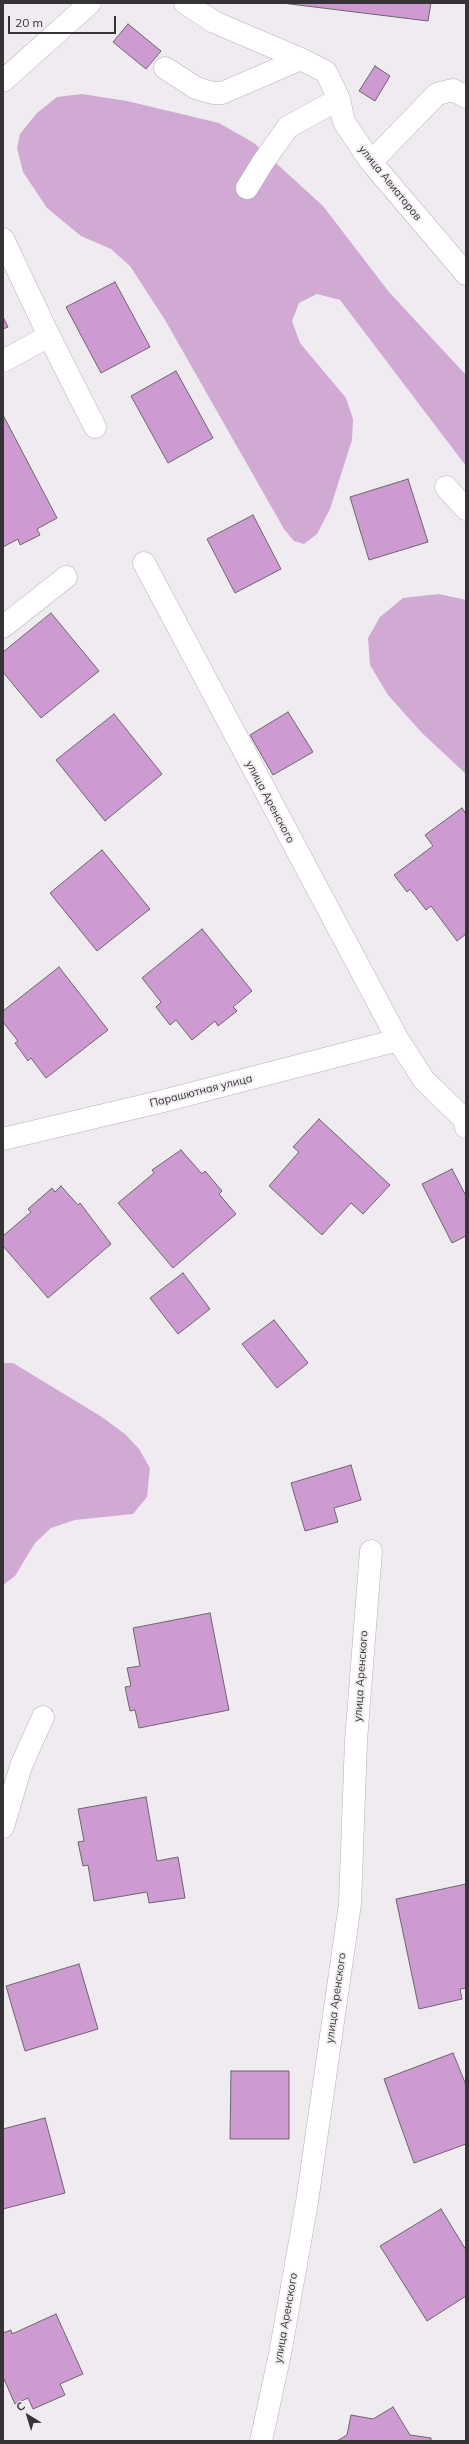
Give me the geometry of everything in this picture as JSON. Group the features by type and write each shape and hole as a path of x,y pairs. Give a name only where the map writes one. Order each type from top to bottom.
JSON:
{"street":[{"path":"3,81 90,3"},
{"name":"улица Авиаторов","path":"185,3 214,22 301,59 326,72 338,99 344,122 371,162 466,274"},
{"path":"165,68 196,88 213,94 222,93 301,59"},
{"path":"371,162 437,94 453,90 466,97"},
{"path":"247,188 262,162 288,127 338,99"},
{"path":"3,239 49,336 95,427"},
{"path":"3,361 49,336"},
{"path":"446,487 466,509"},
{"name":"улица Аренского","path":"144,563 398,1040 424,1080 465,1122"},
{"path":"3,627 66,577"},
{"name":"Парашютная улица","path":"3,1139 163,1101 398,1040"},
{"name":"улица Аренского","path":"261,2441 280,2354 307,2202 350,1904 356,1741 371,1551"},
{"path":"3,1827 21,1766 43,1717"}],"shaded area":[{"path":"82,94 127,101 219,123 254,143 323,206 389,292 466,375 466,466 340,300 317,294 299,303 292,321 300,343 346,398 353,419 352,440 330,509 317,534 304,544 294,541 284,529 165,320 130,266 111,249 81,236 47,208 23,172 17,148 20,134 37,113 57,97"},
{"path":"439,594 466,600 466,774 422,733 388,695 370,665 368,638 380,617 403,598"},
{"path":"3,1363 13,1363 102,1417 125,1434 139,1449 150,1468 147,1497 133,1514 75,1520 51,1528 35,1543 15,1576 3,1585"}],"building":[{"path":"282,3 431,3 428,21"},
{"path":"128,24 161,51 146,69 113,42"},
{"path":"375,66 390,76 375,101 359,91"},
{"path":"115,282 150,347 101,373 66,307"},
{"path":"3,317 8,327 3,329"},
{"path":"176,371 213,438 168,463 131,396"},
{"path":"3,415 57,518 37,529 40,535 20,545 18,539 3,547"},
{"path":"408,479 428,542 369,560 350,497"},
{"path":"253,515 281,569 235,593 207,539"},
{"path":"51,613 99,671 41,718 3,672 3,652"},
{"path":"288,712 313,752 273,775 250,735"},
{"path":"114,714 162,774 105,821 56,760"},
{"path":"462,808 466,814 466,934 457,941 431,906 426,910 410,889 407,892 394,875 433,846 425,835"},
{"path":"102,850 150,909 97,951 50,893"},
{"path":"202,929 252,991 233,1007 237,1011 218,1026 215,1021 192,1040 176,1020 170,1025 156,1007 161,1002 142,978"},
{"path":"59,967 108,1030 46,1078 31,1058 28,1061 15,1043 18,1041 3,1022 3,1011"},
{"path":"319,1119 390,1185 363,1214 351,1203 322,1235 269,1186 299,1152 293,1147"},
{"path":"181,1150 202,1174 205,1171 222,1191 219,1194 236,1214 173,1268 118,1203 154,1173 152,1170"},
{"path":"452,1169 466,1196 466,1236 452,1243 422,1184"},
{"path":"61,1186 78,1205 80,1203 111,1244 48,1298 3,1246 3,1236 31,1212 28,1209 52,1188 55,1192"},
{"path":"183,1273 210,1309 178,1334 150,1298"},
{"path":"274,1320 308,1363 277,1388 242,1344"},
{"path":"351,1465 361,1500 334,1508 338,1522 305,1531 291,1483"},
{"path":"210,1613 229,1710 139,1728 135,1710 130,1711 125,1687 131,1686 127,1668 140,1666 133,1628"},
{"path":"146,1797 157,1861 178,1857 185,1898 149,1903 147,1892 94,1901 88,1865 83,1866 78,1842 84,1841 78,1809"},
{"path":"466,1884 466,1988 460,1989 462,1999 419,2009 396,1899"},
{"path":"79,1964 98,2029 25,2051 6,1986"},
{"path":"453,2053 466,2085 466,2144 414,2163 384,2079"},
{"path":"231,2071 289,2071 289,2139 230,2139"},
{"path":"45,2118 65,2193 3,2209 3,2129"},
{"path":"441,2209 466,2250 466,2296 427,2321 380,2246"},
{"path":"56,2314 83,2374 60,2384 65,2395 33,2409 28,2398 15,2404 3,2377 3,2333 11,2330 12,2334"},
{"path":"393,2407 410,2435 431,2438 431,2441 337,2441 347,2435 351,2415 373,2419"}]}
